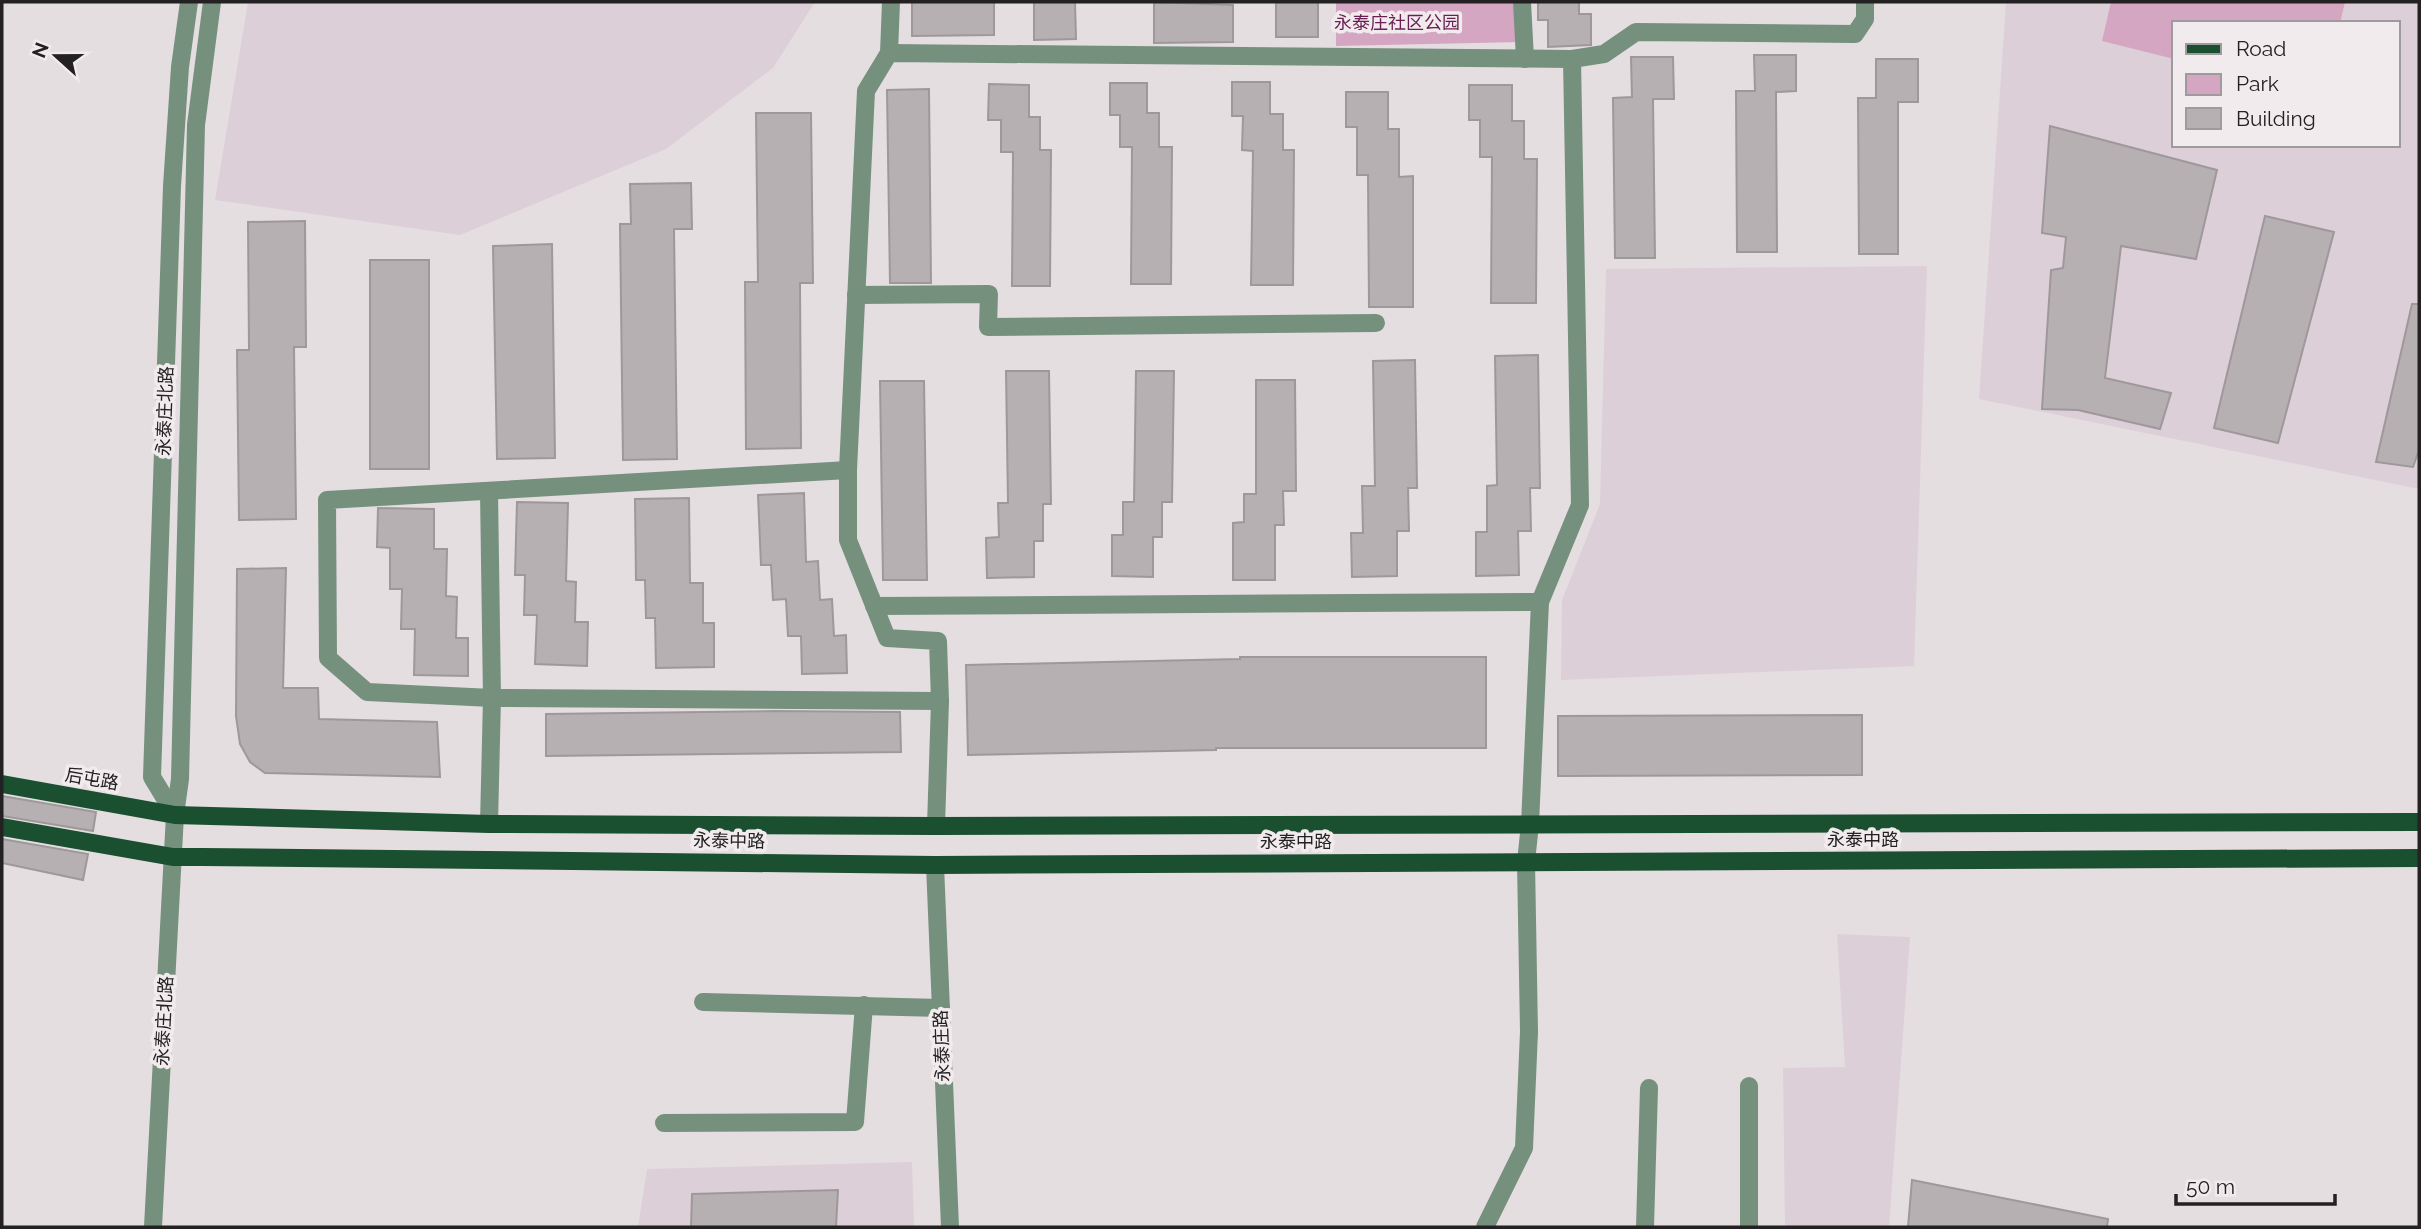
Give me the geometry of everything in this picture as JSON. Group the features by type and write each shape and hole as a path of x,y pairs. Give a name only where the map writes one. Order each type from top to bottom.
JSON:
{"main road":[{"name":"后屯路","path":"2,784 175,815"},
{"name":"永泰中路","path":"175,815 489,824 936,826 2419,822"},
{"path":"2,827 173,857"},
{"name":"永泰中路","path":"173,857 935,865 2419,858"}],"street":[{"name":"永泰庄北路","path":"175,815 152,777 172,187 180,67 189,2"},
{"name":"永泰庄北路","path":"153,1227 175,815 180,779 195,125 212,2"},
{"path":"891,2 889,53 866,91 848,470 848,540 887,638 938,641 940,702 936,826"},
{"path":"1522,2 1525,59"},
{"path":"889,53 1572,59 1604,54 1636,32 1854,34 1865,19 1865,2"},
{"path":"1485,1227 1524,1147 1529,1032 1526,862 1540,602 1580,505 1572,59"},
{"path":"856,296 989,294 988,327 1376,323"},
{"path":"848,470 327,500 328,658 367,692 492,698 940,702"},
{"path":"489,491 492,698 489,824"},
{"path":"874,606 1540,602"},
{"name":"永泰庄路","path":"935,865 950,1227"},
{"path":"703,1002 941,1008"},
{"path":"664,1123 855,1122 864,1004"},
{"path":"1749,1086 1749,1227"},
{"path":"1645,1227 1649,1088"}],"shaded area":[{"path":"248,2 815,2 773,68 666,149 460,235 215,200"},
{"path":"2006,2 2419,2 2419,489 1979,399"},
{"path":"1927,266 1914,666 1561,680 1562,600 1600,504 1606,269"},
{"path":"1837,934 1910,937 1889,1227 1785,1227 1783,1068 1845,1067"},
{"path":"912,1162 914,1227 638,1227 647,1169"}],"green space":[{"name":"永泰庄社区公园","path":"1336,2 1522,2 1522,42 1336,46"},
{"path":"2111,2 2345,2 2340,21 2172,21 2172,58 2102,41"}],"building":[{"path":"912,2 994,2 994,35 912,36"},
{"path":"1034,2 1075,2 1076,39 1034,40"},
{"path":"1154,2 1233,5 1233,42 1154,43"},
{"path":"1276,2 1318,2 1318,37 1276,37"},
{"path":"1538,2 1579,2 1579,14 1591,14 1591,45 1548,47 1548,20 1538,20"},
{"path":"1754,55 1796,55 1796,91 1776,92 1777,252 1737,252 1736,91 1755,91"},
{"path":"1631,57 1673,57 1674,99 1653,99 1655,258 1615,258 1613,98 1632,97"},
{"path":"1876,59 1918,59 1918,102 1898,102 1898,254 1859,254 1858,98 1876,98"},
{"path":"1232,82 1270,82 1270,114 1283,114 1283,150 1294,150 1293,285 1251,285 1253,151 1242,150 1243,116 1232,116"},
{"path":"1110,83 1147,83 1147,113 1159,113 1159,147 1172,147 1171,284 1131,284 1132,147 1120,147 1120,115 1110,115"},
{"path":"989,84 1029,85 1029,117 1040,117 1040,150 1051,150 1050,286 1012,286 1013,152 1001,152 1001,120 988,120"},
{"path":"1469,85 1512,85 1512,121 1524,121 1524,159 1537,159 1536,303 1491,303 1492,157 1480,157 1480,120 1469,120"},
{"path":"929,89 931,283 890,283 887,90"},
{"path":"1346,92 1388,92 1388,129 1399,129 1399,177 1413,176 1413,307 1369,307 1368,175 1357,175 1357,127 1346,127"},
{"path":"756,113 811,113 813,283 800,283 801,448 746,449 745,282 758,282"},
{"path":"2050,126 2217,170 2196,259 2121,246 2105,378 2171,393 2160,429 2078,410 2042,409 2051,270 2063,268 2066,237 2042,233"},
{"path":"691,183 692,229 674,229 677,459 623,460 620,224 631,224 630,184"},
{"path":"2265,216 2334,232 2278,443 2214,428"},
{"path":"305,221 306,347 294,347 296,519 239,520 237,350 249,350 248,222"},
{"path":"552,244 555,458 497,459 493,246"},
{"path":"370,260 429,260 429,469 370,469"},
{"path":"2412,304 2419,304 2419,450 2413,467 2376,462"},
{"path":"1538,355 1540,488 1530,488 1531,531 1518,531 1519,575 1476,576 1476,532 1487,532 1487,486 1497,485 1495,356"},
{"path":"1415,360 1417,488 1408,488 1409,531 1397,531 1397,576 1352,577 1351,533 1363,533 1362,486 1375,486 1373,361"},
{"path":"1006,371 1049,371 1051,504 1043,504 1043,541 1034,541 1034,577 987,578 986,538 999,537 998,503 1008,503"},
{"path":"1136,371 1174,371 1172,502 1162,502 1162,537 1153,537 1153,577 1112,576 1112,535 1123,535 1123,502 1134,502"},
{"path":"1256,380 1295,380 1296,491 1283,491 1284,525 1275,525 1275,580 1233,580 1233,523 1244,522 1244,494 1256,494"},
{"path":"880,381 924,381 927,580 883,580"},
{"path":"804,493 806,562 818,561 820,600 832,599 834,636 846,635 847,673 802,674 801,636 788,636 786,599 773,600 771,565 761,565 758,495"},
{"path":"689,498 690,583 703,583 703,623 714,623 714,667 656,668 655,618 646,618 645,580 636,580 635,499"},
{"path":"517,502 568,503 566,581 576,582 575,622 588,622 587,666 535,664 537,615 524,615 525,575 515,575"},
{"path":"378,508 434,509 434,549 447,549 446,596 457,597 456,638 468,638 468,676 414,675 415,629 401,629 402,589 390,589 390,548 377,547"},
{"path":"286,568 283,688 318,688 319,719 437,722 440,777 265,773 250,762 240,744 236,716 237,569"},
{"path":"1240,657 1486,657 1486,748 1216,748 968,755 966,665"},
{"path":"900,712 901,752 546,756 546,714"},
{"path":"1862,715 1862,775 1558,776 1558,716"},
{"path":"2,796 96,812 93,831 2,816"},
{"path":"2,839 88,854 83,880 2,863"},
{"path":"1912,1180 2108,1219 2107,1227 1908,1227"},
{"path":"838,1190 836,1227 691,1227 692,1194"}]}
